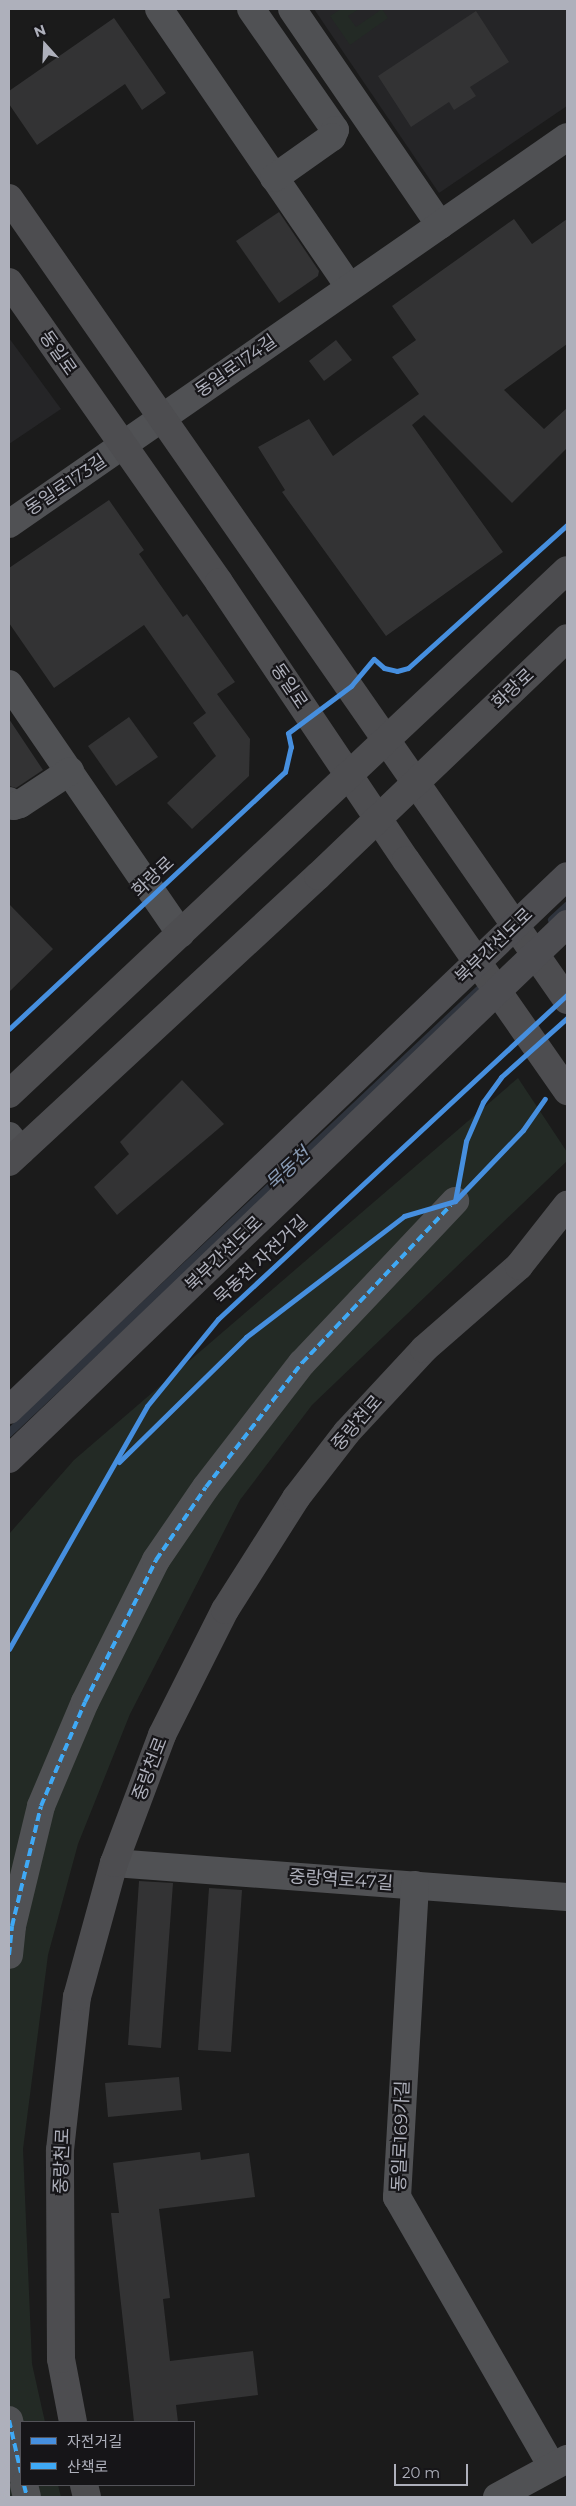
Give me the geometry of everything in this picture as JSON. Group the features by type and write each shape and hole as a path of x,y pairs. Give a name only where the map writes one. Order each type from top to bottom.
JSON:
{"highway":[{"name":"북부간선도로","path":"9,1410 567,876"},
{"name":"북부간선도로","path":"9,1459 567,924"}],"main road":[{"path":"9,198 567,1000"},
{"name":"동일로","path":"9,282 567,1091"},
{"path":"9,1094 350,776 567,570"},
{"name":"화랑로","path":"13,1150 378,818 567,638"},
{"path":"542,1238 567,1204"},
{"path":"542,1238 567,1223"},
{"name":"중랑천로","path":"73,2421 61,2359 60,2150 77,1997 114,1863 162,1734 225,1610 266,1543 347,1432 424,1350 518,1266 542,1238"}],"street":[{"path":"159,9 349,287"},
{"path":"251,9 335,132 274,178"},
{"path":"292,9 440,225"},
{"path":"293,69 320,50"},
{"name":"동일로174길","path":"123,447 349,287 567,138"},
{"name":"동일로173길","path":"9,524 123,447"},
{"name":"화랑로","path":"9,684 181,934"},
{"path":"9,801 14,806 20,804 70,771"},
{"path":"9,1955 12,1926 41,1806 85,1702 156,1560 206,1487 302,1364 455,1201"},
{"name":"중랑역로47길","path":"114,1863 567,1897"},
{"name":"동일로169가길","path":"415,1885 397,2197 560,2463"},
{"path":"9,2420 20,2470"},
{"path":"497,2497 560,2463"}],"shaded area":[{"path":"314,9 567,9 567,106 439,193"},
{"path":"341,9 359,9 348,16 356,27 382,9 388,18 350,45 330,16"},
{"path":"9,338 61,409 9,444"},
{"path":"518,1078 567,1152 567,1161 312,1405 240,1500 130,1714 78,1844 48,1955 23,2149 32,2364 45,2421 20,2421 20,2486 58,2486 61,2497 9,2497 9,1534 74,1460"}],"building":[{"path":"476,11 509,62 470,87 476,96 454,110 449,102 411,127 378,76"},
{"path":"114,18 166,93 142,110 125,84 37,145 9,104 9,91"},
{"path":"279,212 319,271 318,276 279,303 236,241"},
{"path":"514,219 532,244 567,219 567,344 504,390 544,429 567,408 567,448 512,503 424,415 412,425 503,552 386,636 282,492 285,490 258,447 309,419 333,456 419,394 392,357 416,340 392,306"},
{"path":"336,340 352,360 324,381 309,361"},
{"path":"109,500 144,550 139,554 159,583 183,617 187,614 235,682 217,694 250,739 249,776 192,829 167,803 216,756 193,723 206,713 144,625 54,688 9,623 9,568"},
{"path":"129,717 158,757 116,786 88,746"},
{"path":"9,719 43,770 16,788 9,786"},
{"path":"9,904 53,949 9,992"},
{"path":"182,1080 224,1124 117,1215 94,1187 129,1154 120,1142"},
{"path":"139,1881 173,1883 161,2048 128,2045"},
{"path":"209,1888 242,1890 231,2052 198,2050"},
{"path":"179,2077 182,2110 108,2117 105,2083"},
{"path":"200,2152 201,2160 249,2153 255,2197 159,2209 170,2298 163,2299 170,2361 253,2351 258,2395 176,2405 178,2421 134,2421 111,2213 119,2213 113,2163"}],"waterway":[{"name":"묵동천","path":"552,920 567,906"},
{"name":"묵동천","path":"9,1433 486,983"}],"marked path":[{"path":"9,1955 12,1926 41,1806 85,1702 156,1560 206,1487 302,1363 451,1205"},
{"path":"9,2420 20,2469"},
{"path":"24,2486 27,2497"}],"cycle path":[{"path":"9,1029 285,772 291,747 288,733 351,686 374,659 384,668 397,671 408,668 567,525"},
{"name":"묵동천 자전거길","path":"9,1649 147,1406 218,1319 567,995"},
{"path":"455,1201 466,1141 483,1102 501,1077 567,1018"},
{"path":"119,1462 246,1337 404,1216 455,1201 523,1130 545,1099"}]}
